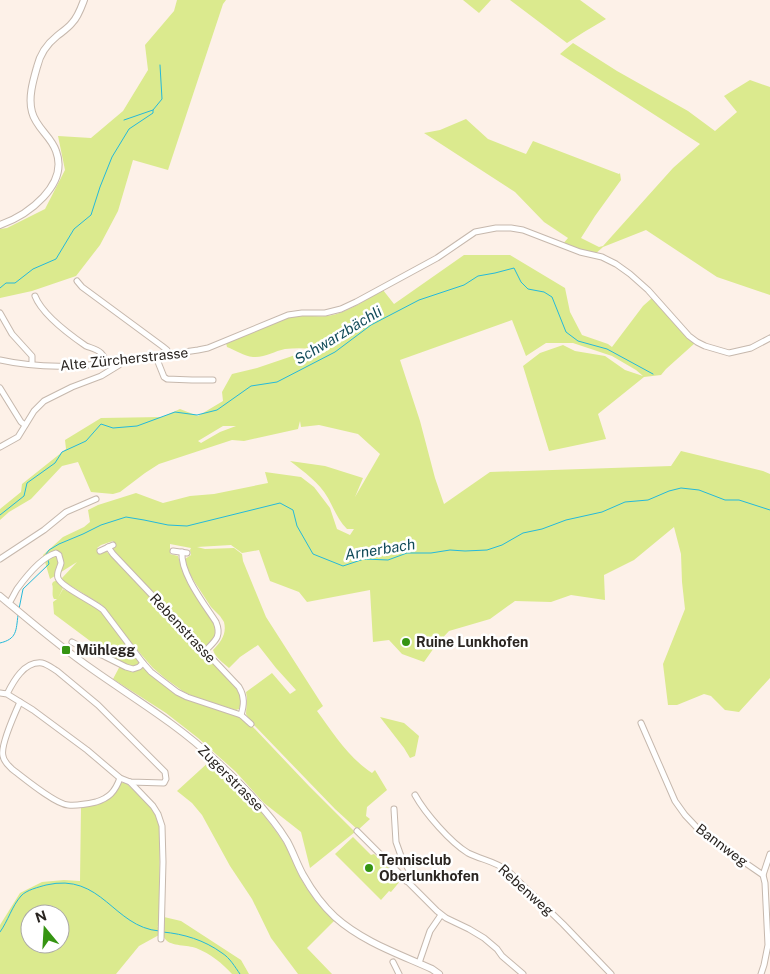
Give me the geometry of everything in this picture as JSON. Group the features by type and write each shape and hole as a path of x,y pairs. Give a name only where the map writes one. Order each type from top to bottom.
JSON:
{"street":[{"path":"0,225 19,217 34,207 53,185 56,178 58,164 56,150 34,118 31,108 32,89 42,52 48,44 72,24 84,0"},
{"name":"Alte Zürcherstrasse","path":"0,360 51,366 77,366 156,357 208,348 288,316 302,313 325,314 341,309 437,258 475,232 496,228 523,230 580,252 602,257 616,264 648,290 688,336 705,346 729,352 751,348 770,338"},
{"path":"77,281 162,346 168,354"},
{"path":"35,296 37,302 50,316 89,347 100,352 105,359 104,364"},
{"path":"0,314 12,334 32,356 32,364"},
{"path":"156,357 164,377 167,379 214,380"},
{"path":"0,447 18,437 34,410 44,402 72,387 101,376 119,365 119,362"},
{"path":"0,388 21,422 25,425"},
{"path":"0,559 44,530 66,512 96,499"},
{"name":"Rebenstrasse","path":"100,551 110,546 113,554 239,687 244,699 241,715"},
{"path":"173,551 184,552 183,563 186,573 219,629 218,636 205,651"},
{"path":"9,603 26,578 47,557 59,555 61,563 57,576 60,581 103,610 151,672 182,695 241,715 251,724"},
{"name":"Zugerstrasse","path":"0,596 92,670 158,713 186,734 234,778 279,830 287,841 313,892 337,918 362,937 439,974"},
{"path":"72,642 126,667 133,669 143,663"},
{"path":"0,693 7,694 46,719 120,778 130,782 164,783 166,779 165,772 98,705 49,666 41,663 27,667 12,684 7,694"},
{"path":"20,702 2,751 6,763 12,769 56,801 69,805 88,804 103,800 110,795 120,778"},
{"name":"Bannweg","path":"641,723 675,801 685,815 702,833 763,875 768,945 761,974"},
{"path":"130,782 153,806 161,820 163,833 161,937"},
{"name":"Rebenweg","path":"415,795 429,815 454,842 470,854 500,865 508,871 563,924 610,974"},
{"path":"394,809 396,842 410,872 409,878 406,881"},
{"path":"357,831 441,915 484,938 523,974"},
{"path":"763,875 770,854"},
{"path":"419,963 430,931 441,915"},
{"path":"393,962 398,974"}],"green space":[{"path":"177,0 226,0 223,4 168,170 133,160 118,211 100,245 76,276 32,291 0,298 0,229 7,228 45,209 65,170 58,136 91,138 123,111 148,70 145,45 174,11"},
{"path":"463,0 491,0 479,13"},
{"path":"510,0 580,0 606,19 567,43"},
{"path":"573,43 617,71 688,111 715,131 737,112 724,96 750,80 770,87 770,295 717,277 646,230 603,247 594,255 562,245 568,238 544,222 515,192 424,133 440,130 466,119 488,139 526,154 533,141 620,173 621,180 581,238 599,247 603,246 673,168 700,144 560,54"},
{"path":"464,255 510,255 565,288 570,312 582,335 612,347 643,306 652,298 695,343 661,375 644,377 598,414 606,439 549,451 523,366 540,353 563,345 575,351 605,356 625,370 643,376 612,356 573,343 546,343 526,356 512,320 400,360 444,504 490,472 671,466 681,451 770,474 770,678 739,712 725,710 711,696 704,694 677,705 668,705 663,664 685,609 681,554 674,527 634,560 604,575 605,600 571,595 551,602 515,601 490,619 449,631 424,662 402,654 389,640 373,642 370,590 307,602 299,592 270,581 259,550 242,553 231,545 197,547 205,549 234,548 242,554 243,561 266,617 323,706 317,711 342,745 356,760 372,773 375,770 387,790 367,807 366,816 370,819 358,830 335,809 252,723 246,714 246,692 272,673 290,694 296,690 258,645 240,657 229,668 216,655 213,650 223,638 224,622 211,607 188,570 185,559 191,555 191,548 170,544 170,554 178,556 187,578 216,626 214,638 204,646 113,551 115,546 113,541 97,548 101,553 106,551 108,553 241,693 239,709 236,710 199,699 184,692 166,679 153,668 132,644 102,605 63,581 62,578 77,562 50,579 43,555 63,537 90,522 88,510 98,505 136,493 163,503 190,496 214,494 268,483 265,472 301,477 314,487 330,508 337,529 350,535 354,529 347,529 344,526 320,487 290,461 325,466 363,478 355,497 380,454 358,434 319,425 301,427 300,421 298,429 244,441 232,440 159,464 120,492 113,494 91,492 78,462 62,466 31,499 9,512 0,520 0,509 21,492 22,484 66,449 65,440 101,418 162,417 180,409 198,416 223,401 222,392 232,374 257,368 313,349 285,349 253,357 227,347 226,343 283,319 300,316 334,315 356,306 383,290 394,304","holes":["223,426 236,426 220,432 201,443 198,441"]},
{"path":"57,580 63,588 58,598 63,589 89,602 101,612 139,662 177,695 187,700 234,714 252,726 355,832 310,868 301,832 264,803 236,772 198,738 166,713 113,679 121,664 54,614 53,602 57,599 53,597 52,584"},
{"path":"380,717 404,723 419,736 415,756 410,758"},
{"path":"211,760 258,808 275,829 306,887 335,920 307,948 332,974 298,974 271,938 252,899 230,866 202,815 192,803 177,791"},
{"path":"121,783 126,783 153,809 160,827 159,926 157,926 160,927 159,935 139,946 116,974 0,974 0,925 20,893 42,882 80,881 81,806 101,803"},
{"name":"Tennisclub Oberlunkhofen","path":"353,837 401,880 381,900 335,854"},
{"path":"164,917 181,921 241,960 249,974 232,974 216,959 201,950 168,942 162,932"}],"waterway":[{"path":"0,288 6,283 15,283 33,269 56,259 74,229 91,215 112,157 129,129 153,113 153,110 162,99 160,65"},
{"path":"124,120 153,110"},
{"name":"Schwarzbächli","path":"0,515 24,496 27,483 55,463 62,452 86,441 101,424 113,428 137,426 175,412 197,415 217,410 251,386 277,382 335,352 371,325 419,300 464,285 478,276 514,268 521,282 528,289 544,292 552,297 566,332 578,341 607,349 653,374"},
{"name":"Arnerbach","path":"47,556 46,554 49,550 59,544 101,525 126,517 168,525 187,526 280,503 293,510 297,526 313,554 343,566 364,559 388,560 407,553 487,550 502,545 523,533 542,529 566,520 602,512 625,502 648,500 681,488 699,490 725,500 739,500 770,510"},
{"name":"Arnerbach","path":"19,609 23,589 49,564 48,560"},
{"name":"Arnerbach","path":"0,643 10,639 15,634 18,615"},
{"path":"0,932 15,904 23,894 46,885 65,883 81,886 94,893 130,920 143,927 159,931"},
{"path":"163,932 179,934 201,941 227,957 240,974"}],"place":[{"name":"Ruine Lunkhofen","path":"406,642"},
{"name":"Mühlegg","path":"66,650"},
{"name":"Tennisclub Oberlunkhofen","path":"369,868"}]}
